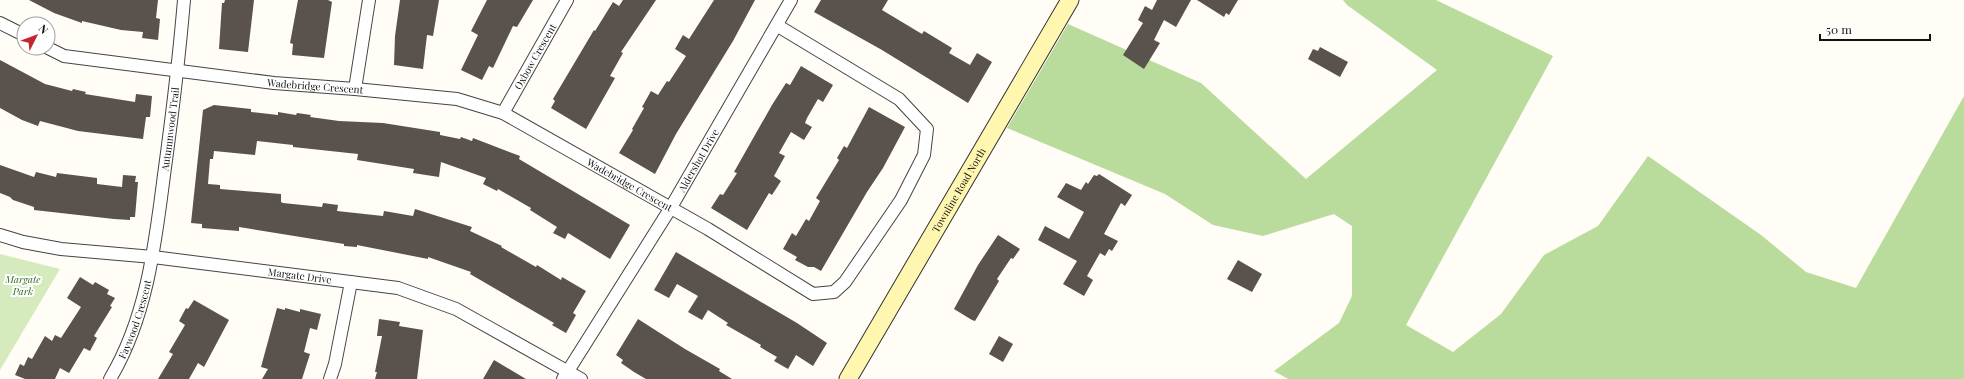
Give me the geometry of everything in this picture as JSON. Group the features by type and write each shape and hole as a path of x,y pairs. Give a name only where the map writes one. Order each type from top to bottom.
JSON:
{"main road":[{"name":"Townline Road North","path":"848,379 1070,0"}],"street":[{"name":"Autumnwood Trail","path":"153,257 178,72 184,0"},
{"path":"355,89 369,0"},
{"name":"Oxbow Crescent","path":"503,113 567,0"},
{"name":"Aldershot Drive","path":"566,375 670,209 792,0"},
{"path":"0,23 16,31"},
{"name":"Wadebridge Crescent","path":"56,52 64,56 178,72 274,83 457,99 503,113 670,209 708,229 813,294 834,292 845,282 901,200 924,155 927,129 899,99 778,26"},
{"name":"Margate Drive","path":"0,235 23,242 61,249 153,257 398,288 432,299 456,309 566,375 581,379"},
{"name":"Faywood Crescent","path":"110,379 123,357 146,288 153,257"},
{"path":"330,379 336,364 351,282"}],"green space":[{"path":"1343,0 1436,0 1553,56 1406,325 1453,352 1501,314 1544,255 1598,226 1648,156 1761,235 1806,272 1856,288 1964,96 1964,379 1288,379 1274,371 1339,323 1352,296 1352,226 1334,214 1263,236 1213,225 1165,194 1007,128 1068,24 1201,83 1306,179 1437,70 1347,5"},
{"name":"Margate Park","path":"0,254 60,269 0,370"}],"building":[{"path":"29,0 158,0 156,18 160,19 158,40 142,38 143,32 121,30 82,21 82,23 54,13"},
{"path":"225,0 254,0 248,52 219,49 222,3 224,3"},
{"path":"298,0 328,0 332,2 324,58 292,55 293,44 290,43"},
{"path":"400,0 439,0 433,36 427,35 423,69 394,65 395,36"},
{"path":"487,0 533,0 517,27 513,26 493,68 489,66 482,80 461,70 478,35 471,31"},
{"path":"623,0 656,0 621,52 623,53 610,76 615,78 586,129 551,108 555,101 553,99 594,30 595,31 613,2 619,6"},
{"path":"714,0 755,0 733,41 676,134 655,174 619,153 633,130 632,129 644,108 642,107 651,91 658,95 667,81 669,82 686,56 675,49 683,35 689,39"},
{"path":"821,0 888,0 882,10 922,34 924,31 952,48 949,53 970,65 977,53 992,62 968,103 882,50 814,12"},
{"path":"1157,0 1191,0 1176,27 1164,20 1154,40 1160,43 1144,69 1123,55 1143,23 1138,20 1145,6 1152,10"},
{"path":"1197,0 1238,0 1229,15 1226,13 1224,17"},
{"path":"1320,47 1348,62 1340,77 1308,59 1313,49 1318,51"},
{"path":"0,60 45,84 72,91 73,89 86,92 85,94 135,102 136,94 152,96 150,117 146,117 143,139 78,131 40,121 38,126 22,120 0,108"},
{"path":"801,66 833,85 823,102 818,99 807,118 805,123 812,127 804,140 791,132 779,153 785,156 774,176 781,181 772,195 769,193 747,230 711,208 720,194 723,195 737,173 734,172 772,105 786,83 790,85"},
{"path":"214,105 251,109 251,112 278,115 278,112 296,115 297,113 311,115 310,117 339,121 383,123 440,132 440,135 460,139 461,137 472,141 473,138 520,156 519,159 630,225 610,259 568,233 565,239 553,233 557,227 530,210 531,208 498,189 497,191 483,184 486,178 441,162 439,177 413,173 414,169 357,160 358,154 293,147 293,145 257,141 255,155 214,151 213,159 210,159 208,184 220,185 220,189 281,194 281,202 283,203 322,207 323,203 338,205 337,211 383,216 384,211 413,216 415,209 472,227 470,231 502,246 501,247 536,267 537,265 561,280 562,277 586,291 573,313 576,315 566,333 552,325 554,323 470,274 471,272 428,257 428,259 357,245 357,247 344,246 344,244 239,227 239,231 202,228 202,224 191,223 203,110"},
{"path":"869,107 905,127 883,168 867,192 821,271 814,267 808,267 795,260 797,257 783,249 792,233 796,236 806,219 809,221 820,201 816,198 839,160 837,158 844,146 847,148"},
{"path":"0,165 34,177 36,172 56,177 57,173 97,178 97,184 122,187 123,175 136,176 135,182 138,182 135,217 130,217 130,220 114,219 34,210 34,207 13,200 10,197 0,193"},
{"path":"1099,174 1132,195 1125,206 1121,203 1104,234 1118,241 1112,251 1109,249 1105,256 1100,253 1087,276 1093,280 1084,296 1063,284 1077,261 1038,240 1045,226 1069,239 1084,212 1057,197 1066,183 1081,190 1086,182 1088,184 1094,175 1097,176"},
{"path":"998,235 1020,249 1013,259 1011,258 997,279 999,281 975,321 954,309 978,265"},
{"path":"676,252 797,323 827,343 813,366 796,355 788,369 774,361 777,357 760,347 761,345 726,325 728,323 708,310 702,320 688,312 698,296 677,284 669,298 654,290"},
{"path":"1238,260 1262,274 1252,292 1227,279"},
{"path":"80,277 93,285 95,282 109,290 107,294 115,298 110,306 112,307 94,336 97,338 90,351 84,348 69,373 60,368 55,379 25,379 15,375 20,364 24,366 28,357 32,359 45,336 52,341 55,335 61,338 81,307 67,298"},
{"path":"194,300 229,320 204,367 198,363 189,379 158,379 173,354 169,352 185,325 179,321 186,308 188,309"},
{"path":"277,308 285,310 285,308 300,312 300,309 321,314 317,330 310,328 304,352 310,354 302,379 262,379 268,369 261,367"},
{"path":"379,319 400,322 399,326 423,330 417,379 375,379 382,336 377,336"},
{"path":"638,319 720,369 719,371 732,379 646,379 634,372 621,363 623,360 616,355"},
{"path":"999,336 1013,344 1003,362 989,354"},
{"path":"494,360 526,379 483,379"}]}
